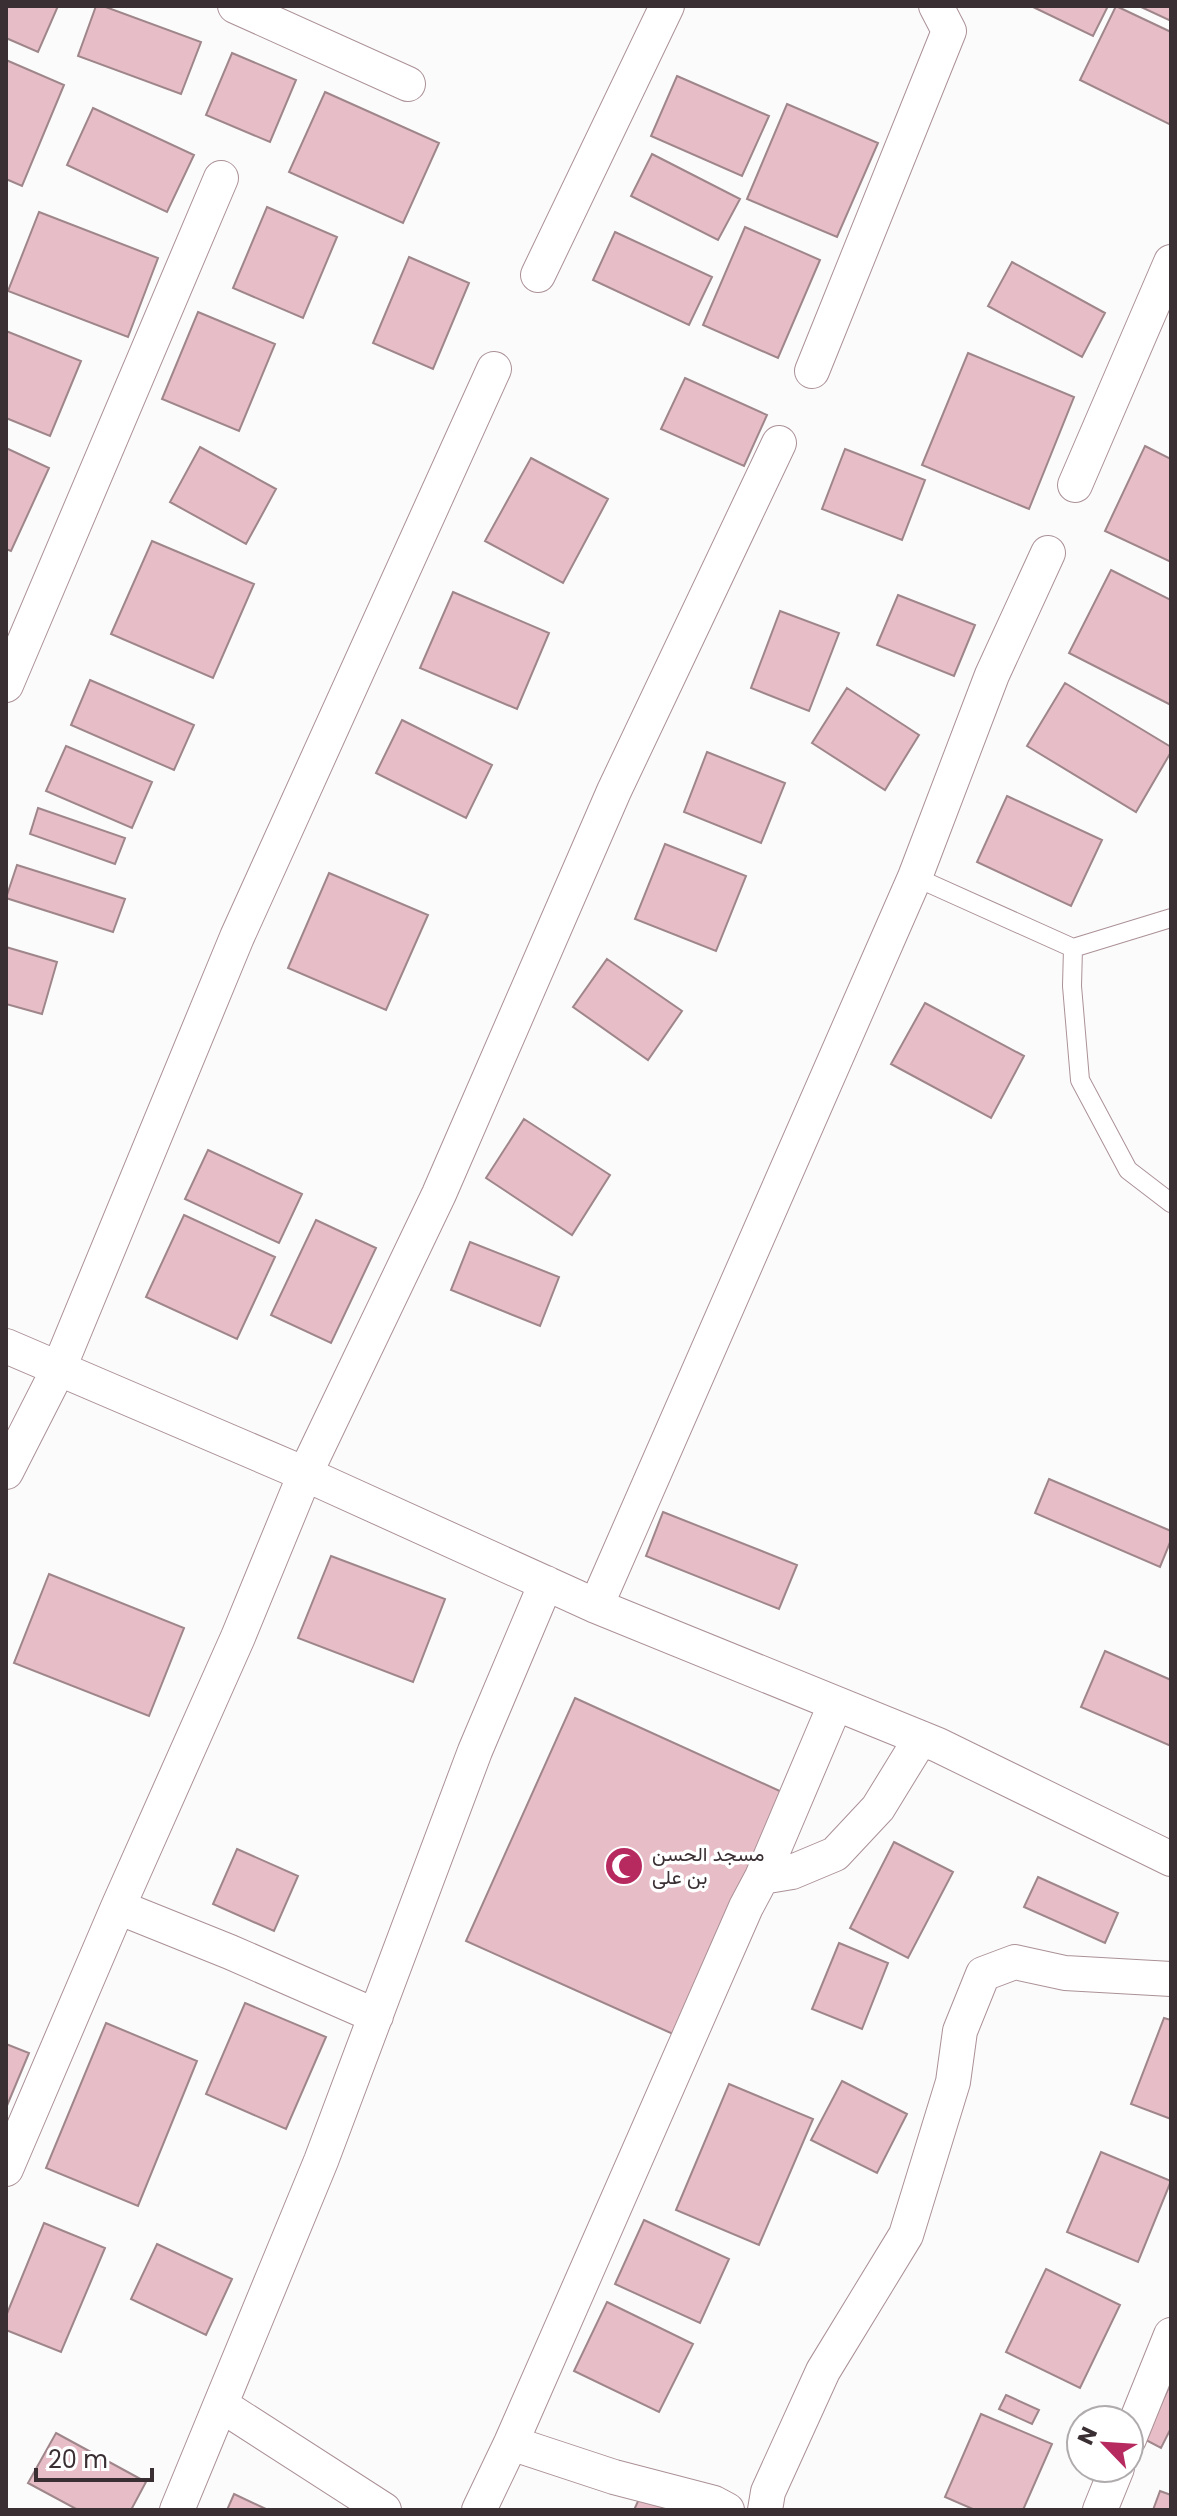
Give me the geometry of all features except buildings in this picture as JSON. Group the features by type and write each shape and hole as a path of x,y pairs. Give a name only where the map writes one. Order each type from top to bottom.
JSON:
{"street":[{"path":"235,6 408,84"},
{"path":"538,275 667,6"},
{"path":"812,371 949,31 936,6"},
{"path":"6,685 18,625 221,178"},
{"path":"1075,485 1171,262"},
{"path":"6,1472 59,1368 237,937 494,369"},
{"path":"6,2169 238,1637 305,1474 439,1194 614,791 779,443"},
{"path":"596,1606 915,877 992,675 1048,553"},
{"path":"6,1346 305,1474 596,1606 921,1738 1171,1859"},
{"path":"177,2510 321,2161 475,1751 546,1583"},
{"path":"479,2510 762,1877 835,1705"},
{"path":"762,1877 792,1872 835,1854 878,1808 921,1738"},
{"path":"118,1907 376,2016"},
{"path":"765,2510 768,2492 823,2371 906,2235 953,2082 960,2031 983,1974 1015,1962 1065,1973 1171,1979"},
{"path":"1143,2404 1171,2335"},
{"path":"221,2405 384,2510"},
{"path":"511,2443 614,2477 714,2503 727,2510"},
{"path":"1100,2510 1111,2484"}],"lane":[{"path":"915,877 1073,948 1171,918"},
{"path":"1073,948 1072,986 1080,1080 1128,1170 1171,1203"}],"place":[{"name":"مسجد الحسن بن على","path":"624,1866"}]}
